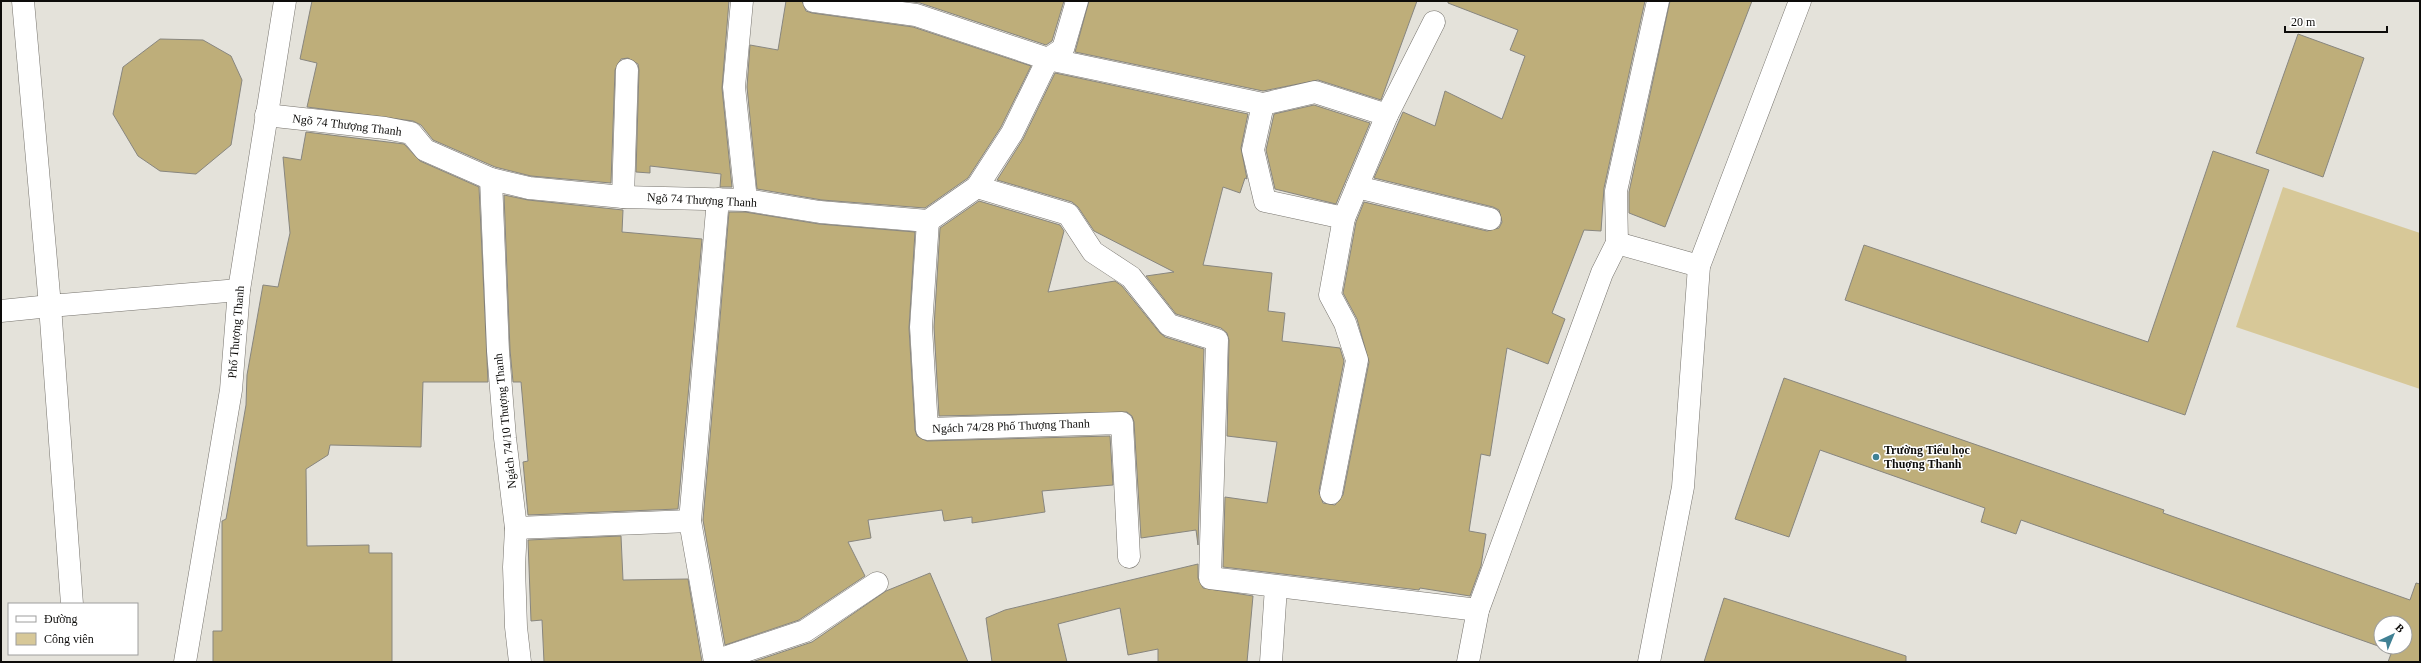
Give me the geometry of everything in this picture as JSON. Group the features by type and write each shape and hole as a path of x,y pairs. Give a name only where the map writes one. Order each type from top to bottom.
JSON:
{"street":[{"path":"23,1 50,306 72,603"},
{"name":"Phố Thượng Thanh","path":"185,662 231,390 239,290 285,1"},
{"path":"742,1 734,87 746,200"},
{"path":"814,1 916,15 1048,59 1263,104 1315,92 1386,115"},
{"path":"928,221 977,187 1012,133 1048,59 1063,49 1077,1"},
{"path":"1468,662 1478,610 1602,273 1617,243 1616,192 1658,1"},
{"path":"1649,662 1683,487 1699,266 1800,1"},
{"path":"1331,493 1357,360 1345,322 1330,294 1344,218 1386,115 1434,22"},
{"path":"623,198 627,70"},
{"path":"1263,104 1253,150 1265,201 1344,218"},
{"name":"Ngõ 74 Thượng Thanh","path":"266,115 385,128 411,133 425,150 491,180 529,188 623,198 746,200 820,212 928,221"},
{"name":"Ngách 74/10 Thượng Thanh","path":"491,180 498,350 505,438 516,528 516,620 520,662"},
{"path":"977,187 1068,214 1093,252 1131,277 1169,325 1217,340 1210,578 1276,588 1478,610"},
{"path":"1357,188 1490,219"},
{"path":"718,199 690,521 715,661 805,631 877,583"},
{"name":"Ngách 74/28 Phố Thượng Thanh","path":"928,221 921,327 927,429 1122,423 1130,557"},
{"path":"1617,243 1699,266"},
{"path":"1,311 239,290"},
{"path":"516,528 690,521"},
{"path":"1271,662 1276,588"}],"green space":[{"path":"2283,187 2420,233 2420,389 2236,327"}],"building":[{"path":"312,1 729,1 722,88 732,187 720,187 721,174 650,166 650,173 636,172 639,70 638,64 628,58 621,59 615,70 611,183 531,176 495,167 433,140 421,125 413,121 307,107 317,63 300,59"},
{"path":"786,1 802,1 806,11 812,13 913,27 1031,66 1001,127 968,178 925,208 822,200 757,189 747,87 750,45 778,50"},
{"path":"906,1 1064,1 1052,41 1046,45 920,3"},
{"path":"1089,1 1417,1 1381,100 1318,80 1263,91 1075,52"},
{"path":"1448,1 1645,1 1604,188 1601,231 1584,230 1552,313 1565,319 1548,364 1507,348 1490,456 1481,454 1469,531 1486,534 1481,566 1470,596 1420,588 1419,590 1223,567 1225,497 1267,503 1277,442 1227,436 1229,340 1227,333 1221,328 1176,314 1146,276 1174,272 1094,231 1078,207 1072,202 997,180 1023,139 1055,73 1248,114 1241,148 1247,179 1245,178 1240,193 1223,187 1203,265 1272,273 1268,311 1285,313 1282,341 1340,348 1344,361 1319,491 1323,503 1335,505 1343,495 1369,362 1357,319 1343,293 1356,222 1364,202 1487,231 1499,228 1502,222 1499,210 1493,207 1374,178 1403,112 1435,126 1445,91 1502,119 1525,56 1510,50 1518,30 1448,3"},
{"path":"1670,1 1752,1 1665,227 1629,213 1629,192"},
{"path":"2298,34 2364,58 2323,177 2256,153"},
{"path":"160,39 203,40 231,56 242,80 231,145 196,174 160,171 138,156 113,114 123,67"},
{"path":"1314,105 1370,123 1336,204 1275,189 1266,150 1274,114"},
{"path":"306,132 404,144 420,161 479,187 488,382 423,382 421,447 330,445 328,455 306,469 307,546 369,545 369,553 392,553 392,662 213,662 213,631 222,631 222,521 226,519 246,405 247,375 263,285 278,287 290,233 283,157 301,160"},
{"path":"2213,151 2269,170 2185,415 1845,300 1864,245 2148,342"},
{"path":"504,195 528,200 623,210 622,232 702,239 678,509 528,515 523,462 528,461 521,382 513,382 510,350"},
{"path":"979,201 1060,225 1064,231 1048,292 1115,281 1122,286 1160,333 1165,337 1204,349 1198,545 1196,530 1141,538 1134,422 1132,416 1127,412 939,416 934,327 940,228"},
{"path":"729,212 745,212 819,224 915,232 909,328 915,430 917,436 927,441 1110,436 1113,485 1042,491 1045,512 972,523 972,517 944,521 942,510 868,520 871,538 848,542 865,576 799,620 725,645 703,520"},
{"path":"1784,378 2164,510 2163,513 2410,600 2416,583 2420,584 2420,662 2388,662 2391,655 2413,655 2413,615 2373,615 2373,644 2021,520 2016,534 1981,522 1985,508 1820,450 1789,537 1735,519"},
{"path":"621,536 623,580 688,579 702,662 544,662 542,620 531,621 528,540"},
{"path":"1198,564 1198,578 1203,588 1253,596 1247,662 1158,662 1158,649 1128,655 1120,608 1058,624 1067,662 992,662 986,618 1005,610"},
{"path":"930,573 968,662 752,662 812,642 886,591"},
{"path":"1724,598 1906,656 1906,662 1704,662"}],"place":[{"name":"Trường Tiểu học Thuợng Thanh","path":"1876,457"}]}
